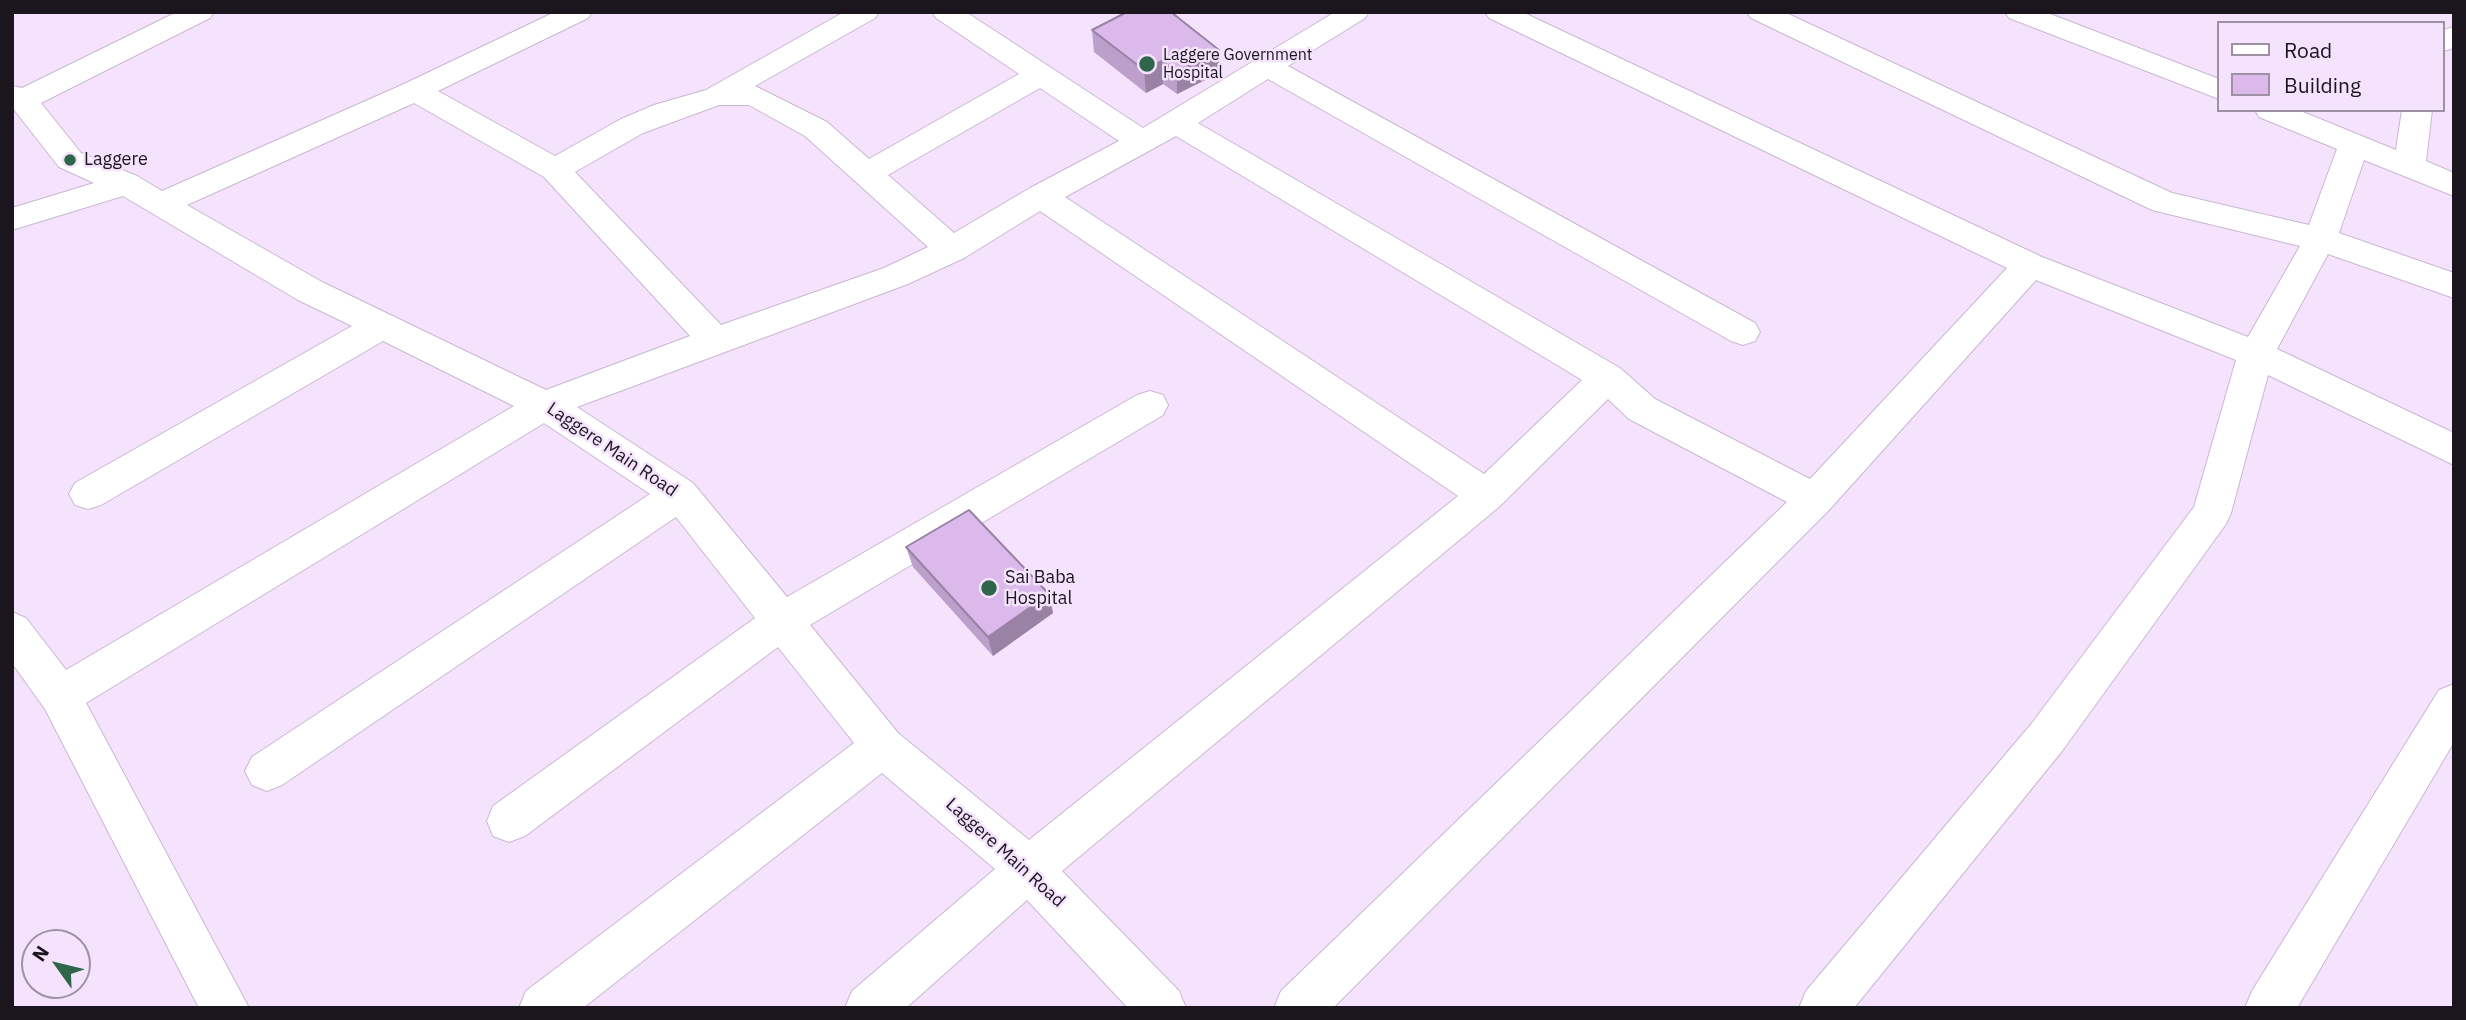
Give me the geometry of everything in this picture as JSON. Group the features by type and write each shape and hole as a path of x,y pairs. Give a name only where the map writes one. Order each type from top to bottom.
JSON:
{"street":[{"path":"18,97 200,12"},
{"path":"161,204 415,91 579,12"},
{"path":"555,170 632,126 665,112 717,96 865,12"},
{"path":"946,12 1142,142"},
{"path":"60,696 545,405 896,276 952,250 1041,197 1176,123 1248,68 1355,12"},
{"path":"1499,12 2030,265 2256,354 2454,450"},
{"path":"1761,12 2163,201 2320,239 2454,286"},
{"path":"2019,12 2218,90"},
{"path":"1248,68 1743,332"},
{"path":"866,174 1040,75"},
{"path":"415,91 555,170 715,341"},
{"path":"717,96 754,95 816,129 952,250"},
{"name":"Laggere Main Road","path":"18,97 69,160 126,184 310,292 545,405 680,494 883,747 1029,869 1162,1008"},
{"path":"2275,112 2454,186"},
{"path":"2409,168 2417,112"},
{"path":"1176,123 1607,378 1642,409 1815,499"},
{"path":"1823,1008 2047,737 2211,513 2256,354 2320,239 2355,143"},
{"path":"12,219 126,184"},
{"path":"1041,197 1486,495"},
{"path":"1298,1008 1815,499 2030,265"},
{"path":"88,494 381,326"},
{"path":"869,1008 1029,869 1486,495 1607,378"},
{"path":"509,821 782,621 1150,405"},
{"path":"267,771 680,494"},
{"path":"12,630 60,696 225,1008"},
{"path":"2269,1008 2454,703"},
{"path":"543,1008 883,747"}],"building":[{"path":"1127,12 1171,12 1219,50 1177,72 1162,61 1144,70 1092,30"},
{"path":"969,510 1049,594 988,637 906,547"}],"place":[{"name":"Laggere Government Hospital","path":"1147,64"},
{"name":"Laggere","path":"70,160"},
{"name":"Sai Baba Hospital","path":"989,588"}]}
